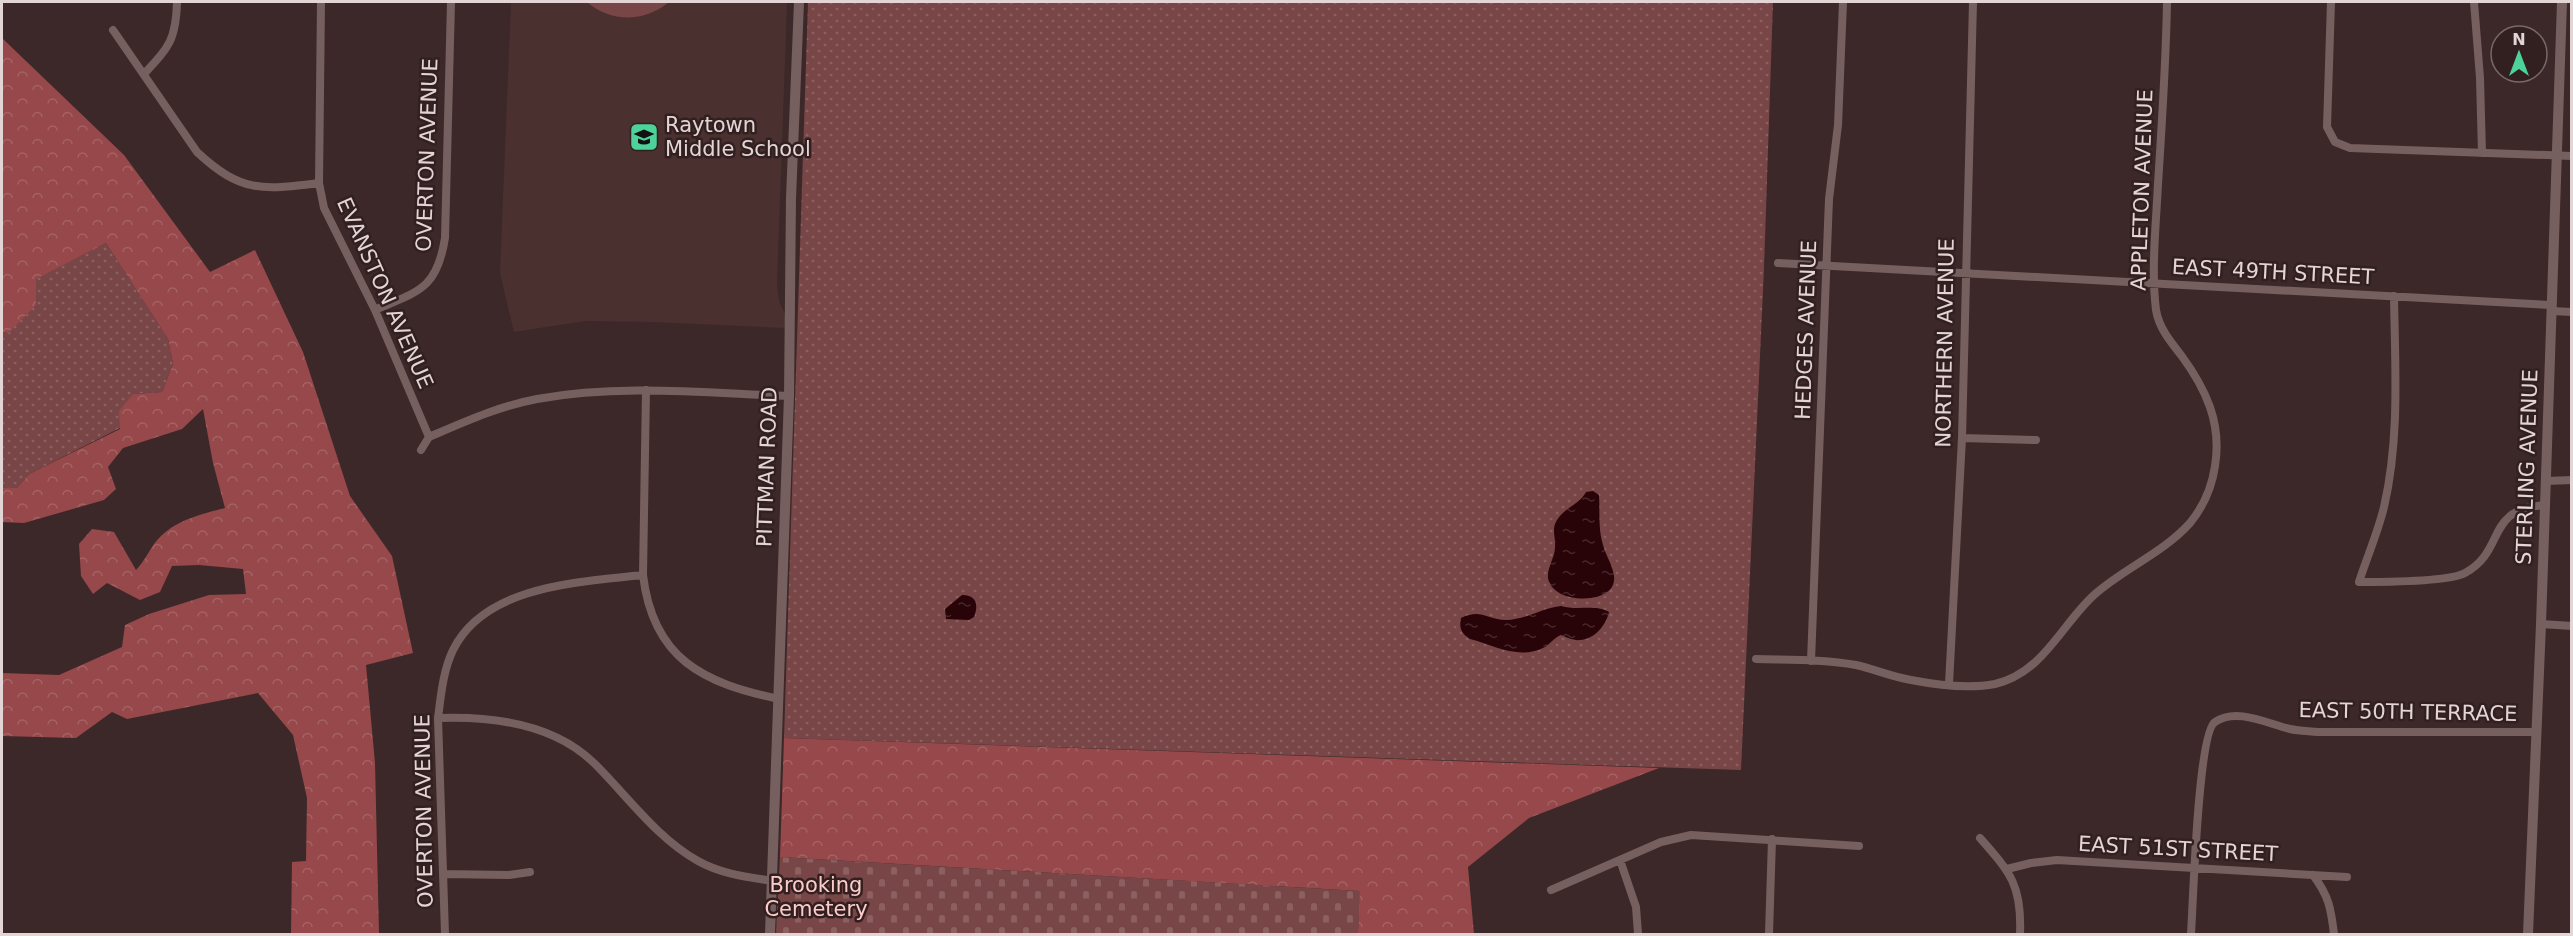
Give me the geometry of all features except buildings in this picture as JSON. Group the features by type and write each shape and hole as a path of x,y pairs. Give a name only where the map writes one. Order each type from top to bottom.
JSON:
{"street":[{"path":"144,74 167,50 176,26 177,2"},
{"name":"EVANSTON AVENUE","path":"321,2 319,183 324,208 375,310 429,436"},
{"name":"OVERTON AVENUE","path":"375,310 424,287 441,262 445,238 451,2"},
{"name":"PITTMAN ROAD","path":"770,934 789,396 791,198 799,2"},
{"name":"HEDGES AVENUE","path":"1812,661 1829,199 1838,125 1843,2"},
{"name":"NORTHERN AVENUE","path":"1949,684 1962,438 1973,2"},
{"name":"APPLETON AVENUE","path":"1949,684 1976,686 1995,684 2014,677 2030,667 2041,658 2093,596 2168,543 2191,522 2206,499 2216,463 2213,413 2200,382 2161,329 2156,310 2155,239 2168,2"},
{"path":"2331,2 2326,127 2335,142 2350,148 2571,156"},
{"path":"2474,2 2480,78 2482,153"},
{"name":"STERLING AVENUE","path":"2528,934 2562,2"},
{"path":"113,30 197,152 227,177 248,186 276,188 319,183"},
{"name":"EAST 49TH STREET","path":"1778,263 2394,296 2551,308 2571,312"},
{"path":"2394,296 2396,406 2393,450 2384,508 2359,582 2405,581 2463,575 2484,557 2501,526 2510,515 2527,506 2545,505"},
{"path":"646,390 643,575 645,598 660,637 678,656 699,672 723,684 779,699"},
{"path":"421,450 429,436 484,413 535,399 587,392 646,390 789,396"},
{"path":"1962,438 2036,440"},
{"path":"2546,480 2571,480"},
{"name":"OVERTON AVENUE","path":"445,934 438,718 443,683 453,651 466,629 485,612 508,600 579,582 643,575"},
{"path":"2541,624 2571,626"},
{"path":"1756,659 1855,665 1911,680 1949,684"},
{"path":"438,718 469,716 497,719 525,725 558,738 595,763 620,793 683,852 701,863 725,872 773,881"},
{"name":"EAST 50TH TERRACE","path":"2196,868 2198,806 2202,771 2209,729 2214,722 2231,716 2254,718 2294,730 2318,732 2537,732"},
{"path":"1551,890 1661,842 1691,834 1859,846"},
{"path":"1980,838 2007,869 2016,890 2021,911 2020,934"},
{"path":"1768,934 1772,839"},
{"path":"1620,860 1636,908 1638,934"},
{"name":"EAST 51ST STREET","path":"2007,869 2057,860 2347,877"},
{"path":"2191,934 2196,868"},
{"path":"443,874 509,875 530,872"},
{"path":"2313,875 2325,891 2332,910 2334,934"}],"shaded area":[{"name":"Raytown Middle School","path":"511,2 787,2 777,284 779,301 785,314 786,328 585,321 514,332 500,273"}],"green space":[{"path":"587,2 669,2 660,9 639,16 617,17 596,9"},
{"path":"808,2 1773,2 1764,268 1741,770 784,738"},
{"path":"2,38 124,155 210,272 255,250 303,352 350,496 392,556 413,653 366,665 375,763 379,934 291,934 292,862 306,861 307,798 293,735 258,693 127,719 112,712 76,738 2,736 2,673 59,675 122,647 125,625 149,614 209,595 246,594 243,569 199,565 172,566 160,592 140,600 107,583 93,594 81,576 79,544 92,529 114,532 136,570 157,540 175,525 225,508 213,463 203,409 182,429 123,448 108,467 116,489 104,500 24,523 2,522 2,488 17,488 29,474 120,429 119,411 133,394 162,392 173,364 168,339 106,243 36,279 36,305 8,333 2,332"},
{"path":"106,243 168,339 173,364 162,392 133,394 120,428 29,474 17,488 2,488 2,332 8,333 35,279"},
{"path":"784,738 1659,768 1529,818 1468,867 1474,934 1358,934 1359,891 780,857"},
{"name":"Brooking Cemetery","path":"780,857 1360,891 1358,934 776,934"}],"water":[{"path":"1593,491 1599,495 1601,539 1613,570 1613,585 1600,596 1579,598 1568,596 1552,586 1548,578 1555,551 1554,527 1564,512 1580,500 1586,492"},
{"path":"962,595 967,595 975,601 974,617 969,620 946,619 945,609"},
{"path":"1561,606 1598,608 1609,612 1602,626 1590,637 1578,640 1561,635 1543,648 1534,651 1515,652 1470,639 1461,627 1461,618 1468,615 1479,614 1506,620"}],"place":[{"name":"Raytown Middle School","path":"644,137"}]}
